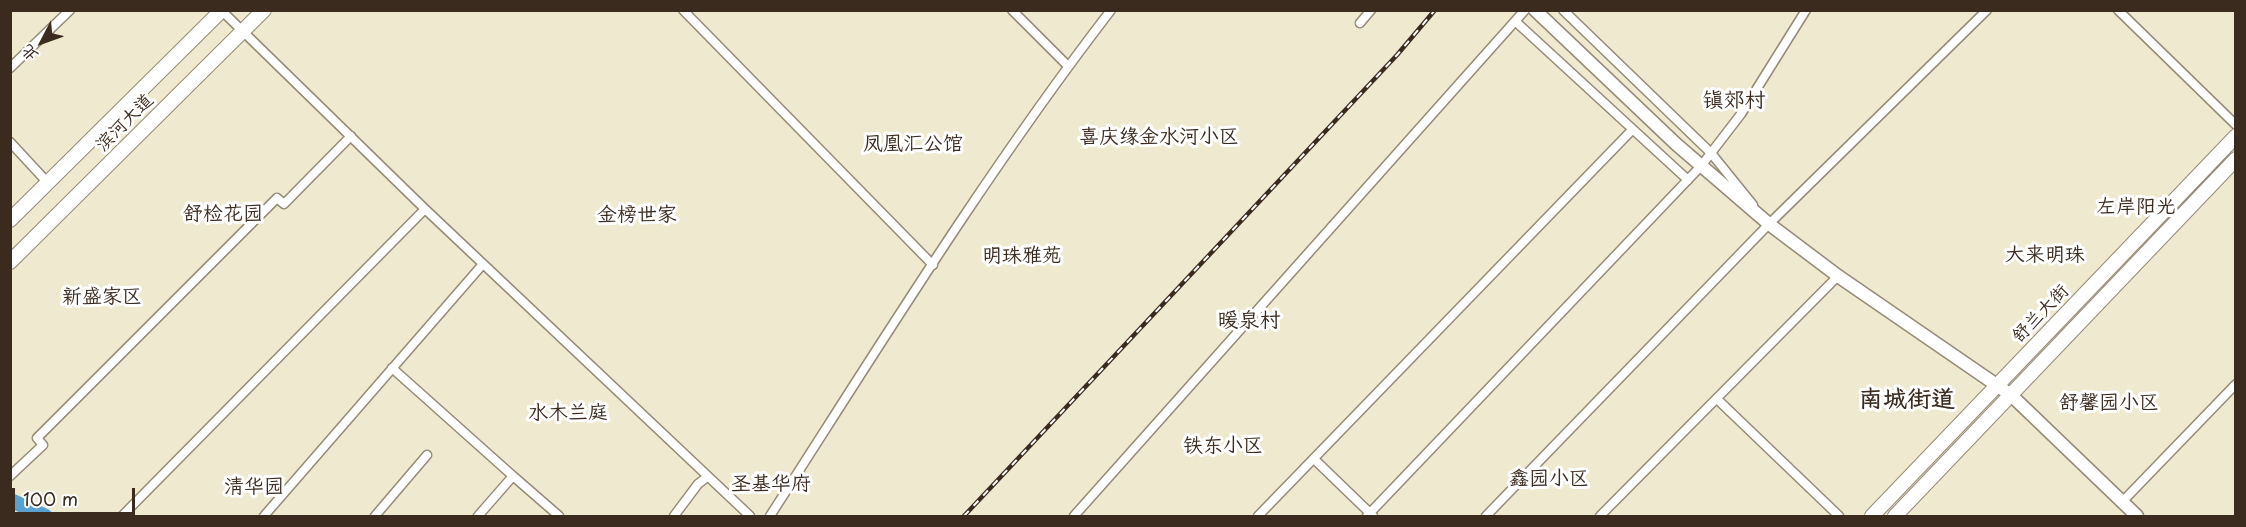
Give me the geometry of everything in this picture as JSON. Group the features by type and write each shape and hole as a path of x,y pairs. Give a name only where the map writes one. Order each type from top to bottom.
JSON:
{"main road":[{"name":"滨河大道","path":"10,262 264,10"},
{"path":"1535,10 1701,166 1769,224 1838,276 2012,395 2137,516"},
{"name":"滨河大道","path":"10,220 222,11"},
{"name":"舒兰大街","path":"1872,516 2235,136"},
{"name":"舒兰大街","path":"1895,516 2235,159"}],"street":[{"path":"10,69 70,10"},
{"path":"683,10 933,265"},
{"path":"1012,10 1068,66"},
{"path":"770,516 986,184 1068,66 1111,10"},
{"path":"1360,23 1371,10"},
{"path":"1074,516 1525,10"},
{"path":"1563,10 1711,153 1769,224"},
{"path":"1314,459 1370,515 1701,166 1741,114 1806,10"},
{"path":"1486,516 1769,224 1987,10"},
{"path":"2118,10 2235,125"},
{"path":"222,11 425,209 706,477 750,516"},
{"path":"1515,21 1688,180"},
{"path":"1258,516 1632,130"},
{"path":"10,476 43,445 37,438 277,198 284,204 351,136"},
{"path":"10,142 48,183"},
{"path":"122,516 425,209"},
{"path":"264,516 483,264"},
{"path":"1600,516 1838,276"},
{"path":"392,368 559,516"},
{"path":"2122,502 2235,384"},
{"path":"1717,399 1839,516"},
{"path":"375,516 427,455"},
{"path":"478,516 513,476"},
{"path":"674,516 706,477"}],"waterway":[{"path":"10,500 45,516"}],"railway":[{"path":"964,516 1397,55 1435,10"}],"district":[{"name":"镇郊村","path":"1734,101"},
{"name":"喜庆缘金水河小区","path":"1159,137"},
{"name":"凤凰汇公馆","path":"913,144"},
{"name":"左岸阳光","path":"2136,207"},
{"name":"舒检花园","path":"223,214"},
{"name":"金榜世家","path":"637,215"},
{"name":"大来明珠","path":"2045,255"},
{"name":"明珠雅苑","path":"1022,256"},
{"name":"新盛家区","path":"102,297"},
{"name":"暖泉村","path":"1249,321"},
{"name":"南城街道","path":"1907,400"},
{"name":"舒馨园小区","path":"2109,403"},
{"name":"水木兰庭","path":"568,413"},
{"name":"铁东小区","path":"1223,446"},
{"name":"鑫园小区","path":"1549,479"},
{"name":"圣基华府","path":"771,484"},
{"name":"清华园","path":"254,487"}]}
